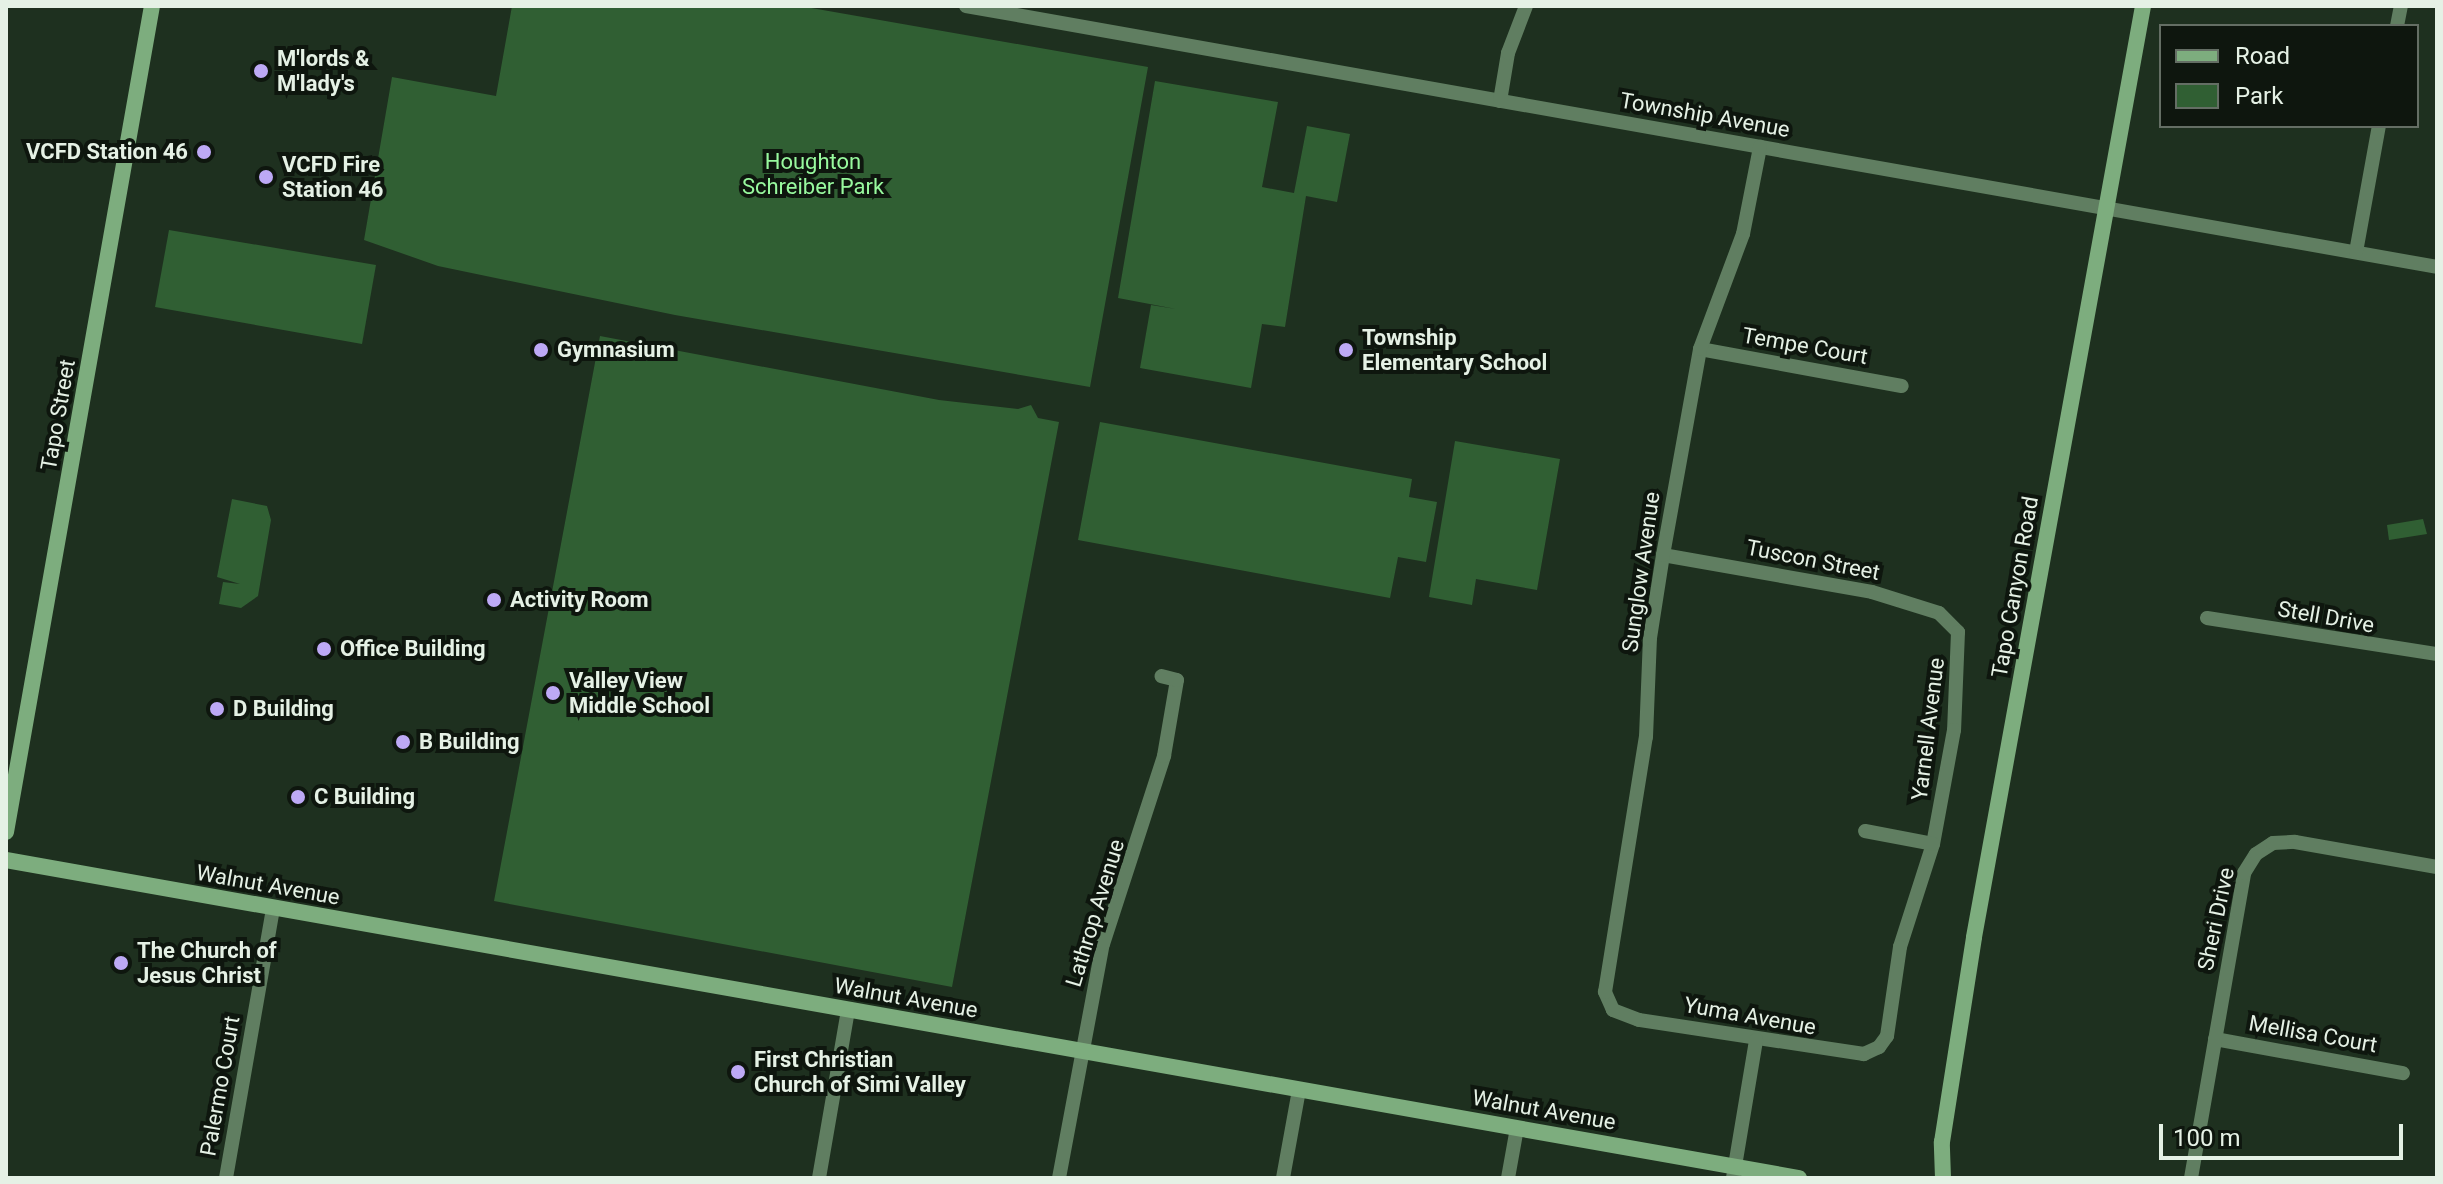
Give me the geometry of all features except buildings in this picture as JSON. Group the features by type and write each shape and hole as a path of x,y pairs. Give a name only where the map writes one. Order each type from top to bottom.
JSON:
{"street":[{"name":"Tapo Street","path":"6,832 152,6"},
{"name":"Township Avenue","path":"966,6 1014,10 1500,101 2437,267"},
{"path":"1500,101 1508,53 1526,6"},
{"name":"Tapo Canyon Road","path":"1943,1178 1942,1142 1974,937 2143,6"},
{"path":"2356,252 2379,128"},
{"name":"Sunglow Avenue","path":"1613,1010 1605,974 1646,737 1650,638 1663,555 1700,349 1743,234 1760,147"},
{"name":"Tempe Court","path":"1700,349 1902,386"},
{"name":"Tuscon Street","path":"1663,555 1872,592 1925,607 1950,623"},
{"name":"Stell Drive","path":"2207,618 2437,654"},
{"name":"Yarnell Avenue","path":"1879,1047 1887,1036 1900,947 1933,844 1952,743 1960,645 1950,623"},
{"name":"Lathrop Avenue","path":"1059,1178 1103,944 1164,756 1177,680 1161,676"},
{"path":"1865,831 1933,844"},
{"name":"Sheri Drive","path":"2191,1178 2244,873 2256,854 2273,843 2295,842 2437,867"},
{"name":"Walnut Avenue","path":"6,860 1517,1128 1734,1172 1799,1178"},
{"name":"Palermo Court","path":"226,1178 273,908"},
{"path":"819,1178 848,1010"},
{"name":"Yuma Avenue","path":"1613,1010 1639,1020 1846,1055 1879,1047"},
{"name":"Mellisa Court","path":"2215,1039 2403,1073"},
{"path":"1734,1172 1756,1040"},
{"path":"1283,1178 1299,1090"},
{"path":"1508,1178 1517,1128"}],"green space":[{"name":"Houghton Schreiber Park","path":"512,6 800,6 1148,67 1090,387 675,315 438,266 364,240 392,77 496,96"},
{"path":"1155,81 1278,102 1262,187 1294,193 1307,126 1350,134 1337,202 1306,196 1285,327 1262,324 1251,388 1140,368 1151,305 1176,309 1118,298"},
{"path":"169,230 376,265 362,344 155,307"},
{"path":"600,336 939,400 1018,409 1031,405 1038,418 1059,422 952,987 494,901"},
{"path":"1100,422 1412,479 1409,497 1437,502 1426,562 1398,557 1390,598 1078,540"},
{"path":"1455,441 1560,459 1537,590 1476,579 1472,605 1429,597"},
{"path":"232,499 267,506 271,520 258,596 241,608 219,604 223,582 240,584 217,577"},
{"path":"2423,519 2427,534 2389,540 2387,525"}],"place":[{"name":"M'lords & M'lady's","path":"261,71"},
{"name":"VCFD Station 46","path":"204,152"},
{"name":"VCFD Fire Station 46","path":"266,177"},
{"name":"Gymnasium","path":"541,350"},
{"name":"Township Elementary School","path":"1346,350"},
{"name":"Activity Room","path":"494,600"},
{"name":"Office Building","path":"324,649"},
{"name":"Valley View Middle School","path":"553,693"},
{"name":"D Building","path":"217,709"},
{"name":"B Building","path":"403,742"},
{"name":"C Building","path":"298,797"},
{"name":"The Church of Jesus Christ","path":"121,963"},
{"name":"First Christian Church of Simi Valley","path":"738,1072"}]}
